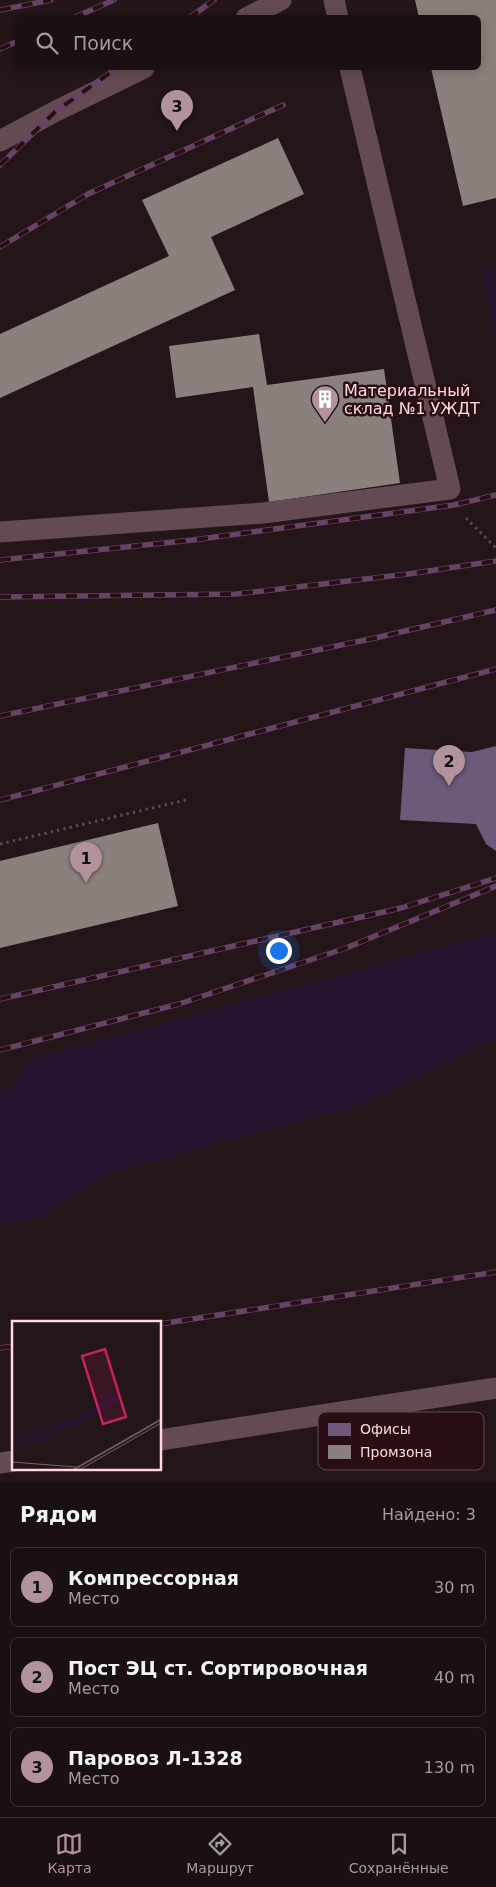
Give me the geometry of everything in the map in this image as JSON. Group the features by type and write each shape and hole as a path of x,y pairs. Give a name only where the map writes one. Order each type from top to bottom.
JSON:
{"lane":[{"path":"252,15 282,0"},
{"path":"334,0 337,15"},
{"path":"0,141 140,70"},
{"path":"0,532 263,513 450,489 350,70"},
{"path":"341,1412 496,1388"},
{"path":"161,1440 318,1416"}],"path":[{"path":"466,517 496,548"},
{"path":"0,844 186,800"}],"shaded area":[{"path":"496,268 496,336 481,271"},
{"path":"496,933 496,1040 365,1103 109,1173 39,1218 0,1225 0,1089 10,1090 27,1061"}],"building: Офисы":[{"path":"496,746 496,851 486,844 476,824 400,820 405,748 472,752"}],"building: Промзона":[{"path":"415,0 496,0 496,198 463,206 431,70 481,70 481,15 418,15"},
{"path":"278,138 304,194 211,237 235,290 0,398 0,334 169,256 142,200"},
{"name":"Материальный склад №1 УЖДТ","path":"259,334 267,385 384,369 400,483 269,502 253,387 176,398 169,346"},
{"path":"158,823 178,906 0,948 0,861"}],"railway":[{"path":"0,10 51,0"},
{"path":"80,15 114,0"},
{"path":"193,15 214,0"},
{"path":"0,49 15,42"},
{"path":"0,165 56,111 114,70"},
{"path":"0,247 88,194 283,105"},
{"path":"0,560 193,540 454,505 496,495"},
{"path":"0,597 236,594 408,574 496,561"},
{"path":"0,716 375,638 496,610"},
{"path":"0,800 496,669"},
{"path":"0,999 401,908 496,878"},
{"path":"0,1050 179,1004 346,948 496,886"},
{"path":"161,1324 496,1272"},
{"path":"0,1348 12,1346"}],"place":[{"name":"Паровоз Л-1328","path":"177,131"},
{"name":"Материальный склад №1 УЖДТ","path":"325,423"},
{"name":"Пост ЭЦ ст. Сортировочная","path":"449,786"},
{"name":"Компрессорная","path":"86,883"}]}
